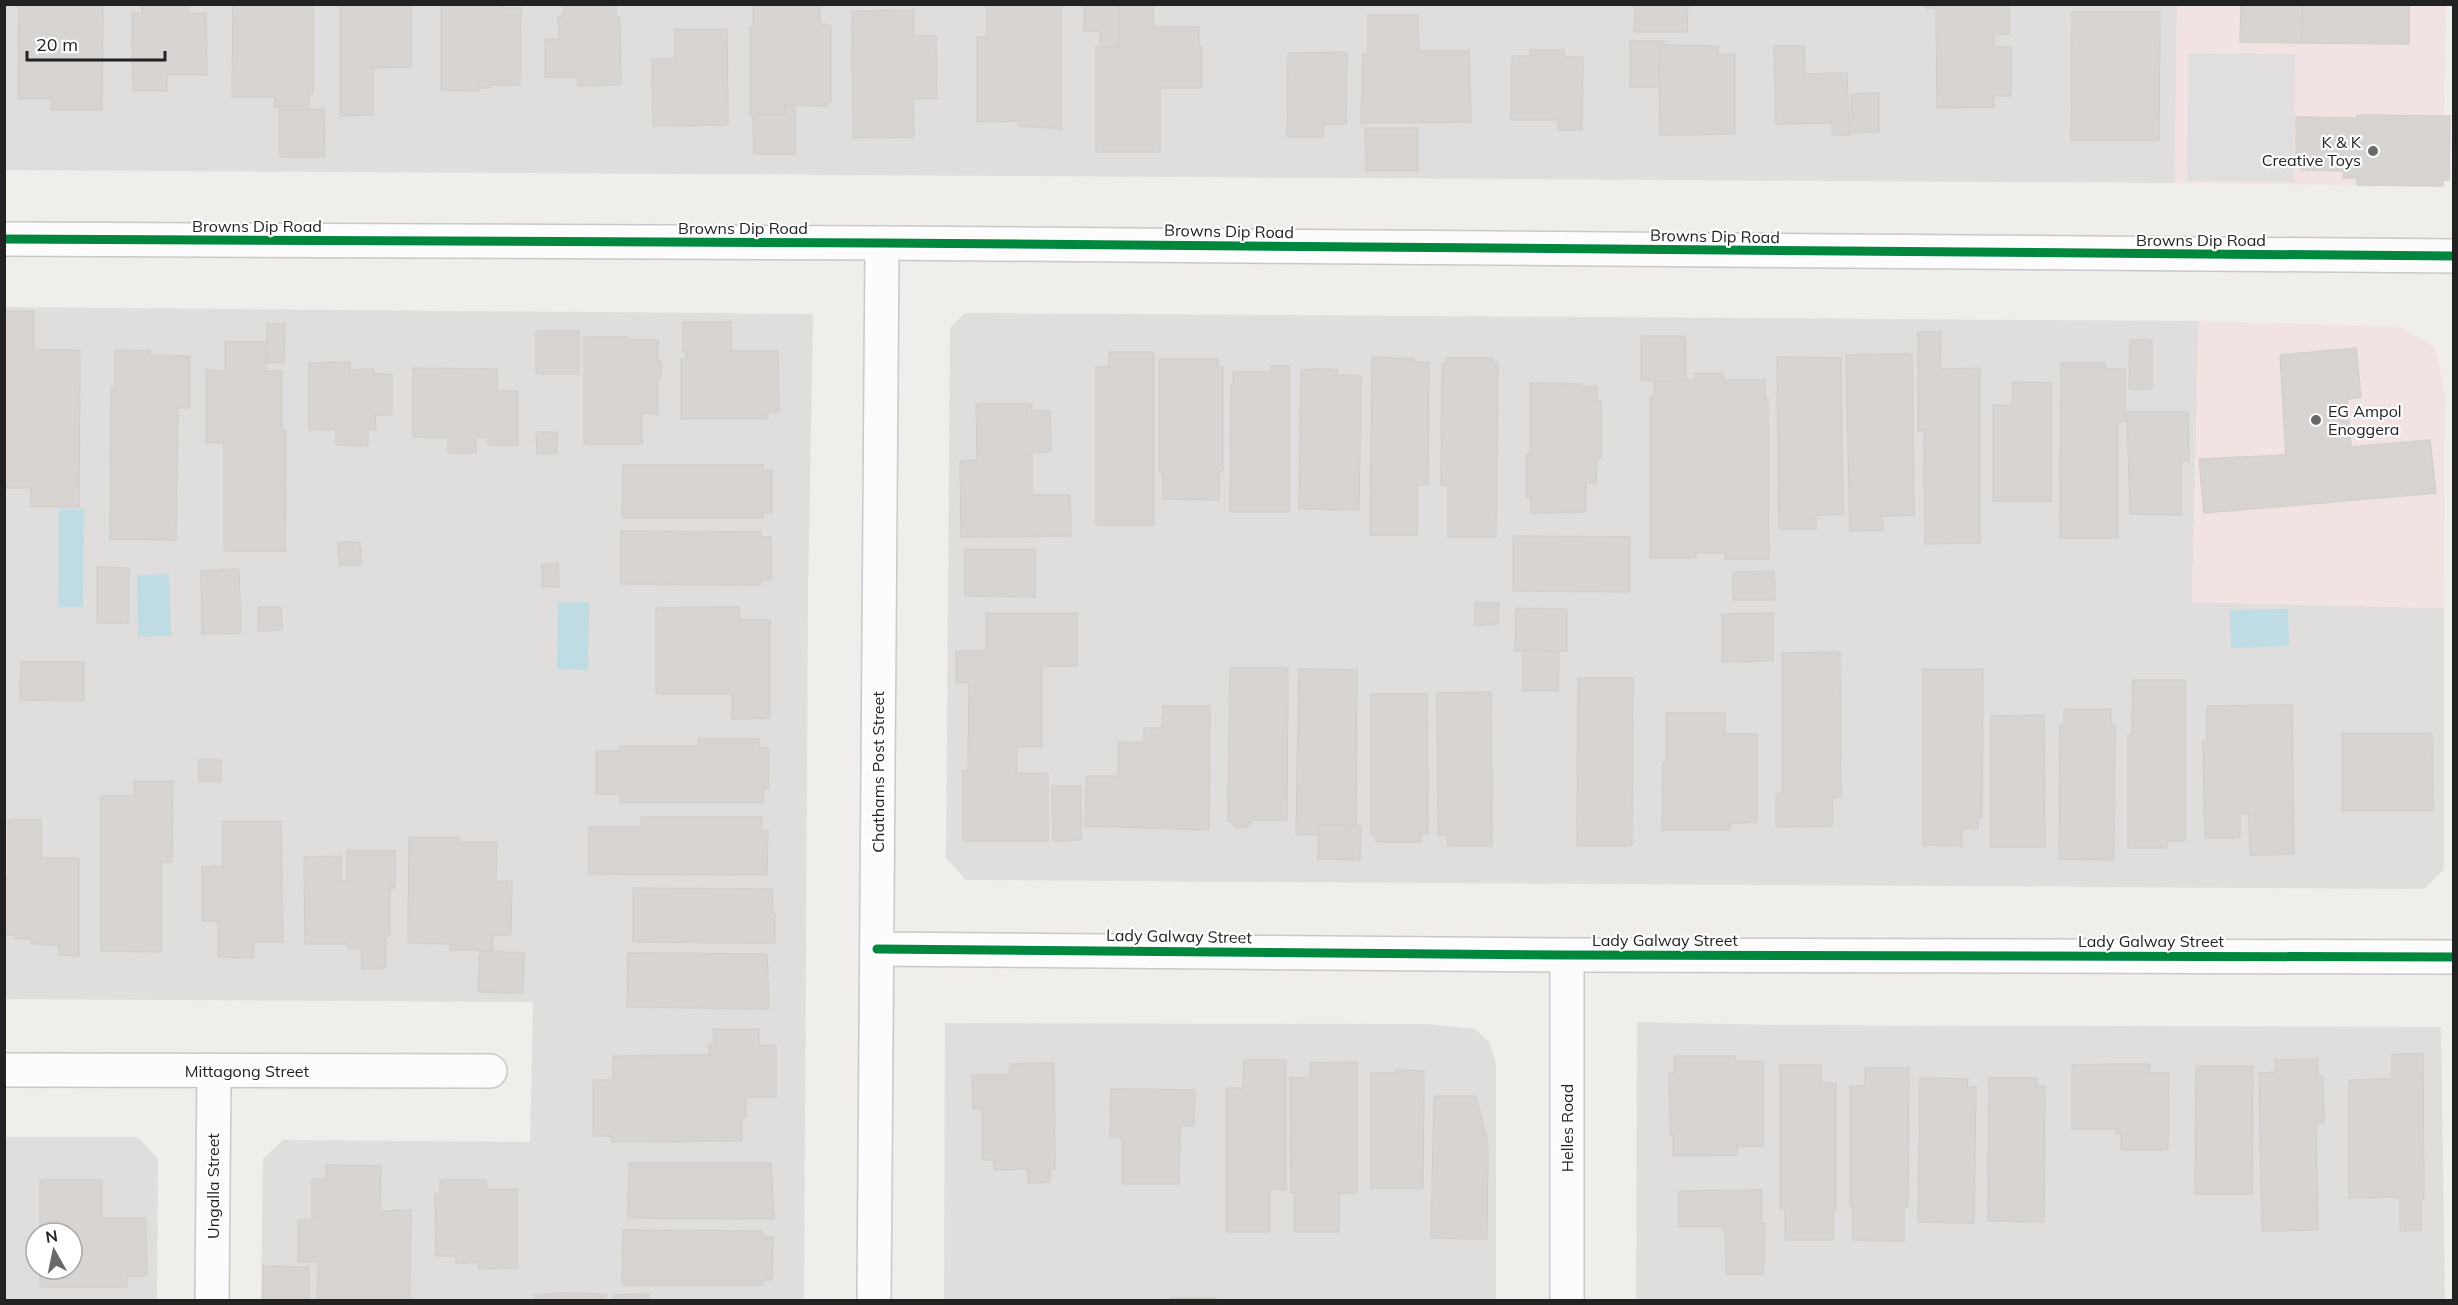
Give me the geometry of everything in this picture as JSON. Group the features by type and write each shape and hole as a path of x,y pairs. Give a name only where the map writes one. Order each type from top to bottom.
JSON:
{"street":[{"name":"Browns Dip Road","path":"4,239 882,243 2454,256"},
{"name":"Chathams Post Street","path":"874,1300 882,243"},
{"name":"Lady Galway Street","path":"877,949 1567,955 2454,957"},
{"name":"Helles Road","path":"1567,955 1567,1300"},
{"name":"Mittagong Street","path":"4,1070 490,1071"},
{"name":"Ungalla Street","path":"212,1300 214,1071"}],"shaded area":[{"path":"5,5 2177,5 2175,183 5,170"},
{"path":"2177,5 2446,5 2443,186 2175,183"},
{"path":"2188,53 2295,54 2294,182 2187,181"},
{"path":"5,307 813,314 808,595 804,1300 261,1300 263,1159 283,1140 530,1142 533,1002 5,999"},
{"path":"965,313 2199,321 2192,602 2444,608 2444,869 2424,889 966,880 946,858 950,328"},
{"path":"2199,321 2400,327 2435,347 2445,393 2444,608 2192,602"},
{"path":"1637,1022 1776,1025 2441,1027 2445,1300 1636,1300"},
{"path":"945,1023 1429,1024 1475,1029 1490,1043 1496,1063 1496,1300 944,1300"},
{"path":"5,1137 138,1137 158,1159 157,1300 5,1300"}],"water":[{"path":"59,509 84,509 83,607 58,607"},
{"path":"169,574 171,636 138,637 137,575"},
{"path":"558,602 589,602 588,670 557,669"},
{"path":"2288,609 2289,646 2231,648 2230,610"}],"building":[{"path":"19,4 103,4 102,110 51,110 52,99 18,99"},
{"path":"142,4 188,4 188,13 206,13 207,75 167,75 167,91 133,91 132,13 142,13"},
{"path":"233,4 313,4 313,94 309,94 309,107 274,107 275,97 232,97"},
{"path":"340,4 411,4 411,67 373,68 373,115 340,116"},
{"path":"441,4 503,4 503,8 521,8 520,85 490,85 490,88 478,88 478,91 441,90"},
{"path":"564,4 616,4 616,17 620,17 621,85 578,86 578,77 545,77 545,40 559,39 558,16 564,16"},
{"path":"753,4 820,4 820,24 831,25 831,102 827,102 827,106 785,105 785,114 750,115 750,27 753,27"},
{"path":"987,4 1061,4 1061,129 1019,126 1019,121 977,122 977,37 987,37"},
{"path":"1084,4 1119,4 1119,47 1100,48 1100,31 1084,31"},
{"path":"1119,4 1153,4 1154,27 1199,27 1199,47 1202,47 1202,88 1160,88 1160,152 1096,152 1096,47 1119,47"},
{"path":"1635,4 1688,4 1687,32 1634,32"},
{"path":"1926,4 2009,4 2009,34 1994,34 1994,47 2011,47 2011,96 1993,96 1994,107 1937,108 1936,8 1926,9"},
{"path":"2241,4 2303,4 2302,43 2240,42"},
{"path":"2303,4 2409,4 2409,44 2302,43"},
{"path":"914,10 914,36 936,36 937,99 913,99 914,137 853,138 852,11"},
{"path":"2072,12 2160,12 2159,140 2071,140"},
{"path":"1368,15 1418,15 1419,51 1469,51 1471,122 1361,123 1363,54 1368,54"},
{"path":"675,29 727,29 728,125 653,126 652,59 675,59"},
{"path":"1630,41 1664,41 1663,87 1630,87"},
{"path":"1659,45 1718,46 1718,55 1735,54 1735,134 1660,135"},
{"path":"1774,46 1804,46 1805,74 1847,73 1849,135 1832,135 1832,123 1776,124"},
{"path":"1530,50 1564,50 1564,57 1583,57 1582,130 1558,130 1558,120 1511,120 1512,56 1530,56"},
{"path":"1347,52 1346,124 1323,124 1323,137 1287,137 1288,53"},
{"path":"1879,93 1879,132 1851,133 1851,94"},
{"path":"785,105 795,105 795,154 754,154 753,114 785,114"},
{"path":"279,109 324,109 325,157 280,157"},
{"name":"K & K Creative Toys","path":"2357,115 2450,116 2449,180 2443,180 2443,186 2357,185 2357,178 2343,178 2344,171 2301,170 2301,157 2296,157 2296,117 2357,118"},
{"path":"1365,128 1418,128 1418,171 1366,171"},
{"path":"4,311 34,311 34,350 80,350 79,507 31,507 31,488 4,488"},
{"path":"683,322 731,322 731,351 778,351 779,412 768,412 768,419 681,419 681,359 686,359 686,351 683,351"},
{"path":"267,324 285,324 284,363 267,363"},
{"path":"536,331 579,331 579,374 536,374"},
{"path":"1918,332 1941,332 1940,369 1980,368 1980,543 1925,544 1924,430 1918,431"},
{"path":"1641,336 1685,336 1686,381 1641,380"},
{"path":"584,337 658,340 658,363 661,362 661,378 658,378 658,414 642,413 642,444 584,444"},
{"path":"2130,340 2152,340 2152,389 2129,389"},
{"path":"225,342 265,342 266,371 282,371 282,430 286,430 285,551 224,551 224,443 206,443 206,370 225,371"},
{"name":"EG Ampol Enoggera","path":"2356,348 2361,397 2347,399 2351,447 2430,440 2436,493 2204,513 2199,459 2286,455 2280,355"},
{"path":"115,350 150,351 149,355 190,356 190,408 178,408 176,540 110,539 111,388 115,389"},
{"path":"1109,352 1154,352 1154,525 1096,525 1096,367 1109,367"},
{"path":"1912,354 1914,515 1882,516 1883,530 1850,531 1846,355"},
{"path":"1372,357 1429,362 1428,485 1417,485 1417,535 1370,535"},
{"path":"1777,357 1841,358 1843,514 1816,515 1816,529 1779,529"},
{"path":"1446,358 1492,358 1492,362 1498,362 1496,537 1448,537 1448,485 1441,485 1442,364 1446,364"},
{"path":"1159,359 1218,359 1218,367 1223,367 1223,472 1219,472 1219,500 1163,499 1163,473 1159,472"},
{"path":"350,362 350,370 374,369 374,374 392,374 392,415 375,415 376,430 368,430 368,446 336,445 336,429 309,430 309,363"},
{"path":"2061,363 2106,363 2105,369 2125,369 2125,421 2118,421 2118,538 2060,538"},
{"path":"1271,366 1289,366 1289,512 1230,512 1233,372 1271,372"},
{"path":"413,368 497,369 497,391 518,391 518,445 488,445 488,437 476,437 476,453 448,453 448,438 413,437"},
{"path":"1301,370 1338,370 1337,375 1361,376 1359,510 1299,509"},
{"path":"1695,373 1723,373 1724,380 1765,380 1765,399 1768,399 1769,559 1725,559 1725,553 1696,553 1696,558 1650,558 1650,396 1654,396 1654,381 1695,380"},
{"path":"2013,382 2051,383 2051,501 1993,501 1993,405 2013,405"},
{"path":"1530,383 1582,384 1582,387 1597,387 1597,401 1601,401 1601,458 1597,458 1596,483 1586,483 1586,512 1531,513 1531,497 1526,497 1526,455 1530,455"},
{"path":"976,404 1032,404 1032,411 1050,411 1051,452 1032,452 1032,495 1070,495 1071,536 961,537 960,461 977,460"},
{"path":"2127,412 2188,412 2189,461 2181,461 2181,515 2130,514"},
{"path":"536,432 557,432 557,453 537,454"},
{"path":"623,465 763,465 762,470 772,470 772,513 763,513 763,518 622,518"},
{"path":"621,531 761,532 761,537 771,537 771,580 761,580 761,585 621,584"},
{"path":"1513,536 1630,537 1630,592 1513,591"},
{"path":"338,542 360,542 361,565 339,565"},
{"path":"965,549 1035,549 1035,597 965,596"},
{"path":"558,563 559,587 542,587 542,564"},
{"path":"97,567 129,568 128,623 97,623"},
{"path":"239,569 241,633 202,634 201,571"},
{"path":"1774,571 1775,600 1733,600 1733,572"},
{"path":"1475,603 1499,603 1498,624 1475,625"},
{"path":"258,607 281,607 282,630 258,631"},
{"path":"739,607 739,620 770,620 770,718 732,719 732,694 656,694 656,608"},
{"path":"1516,608 1567,609 1567,651 1515,651"},
{"path":"986,613 1077,613 1077,666 1042,666 1042,747 1017,747 1016,773 1048,773 1048,841 963,841 963,771 968,771 969,683 956,683 956,651 986,651"},
{"path":"1773,613 1773,661 1722,662 1722,614"},
{"path":"1523,651 1559,652 1558,691 1523,691"},
{"path":"1840,652 1841,797 1833,797 1832,826 1776,827 1776,793 1782,793 1782,653"},
{"path":"21,662 84,662 84,701 20,700"},
{"path":"1230,668 1288,668 1287,820 1253,820 1247,827 1236,828 1228,820"},
{"path":"1299,669 1357,670 1356,826 1318,825 1317,835 1296,835"},
{"path":"1923,669 1983,669 1982,818 1978,818 1978,829 1962,828 1962,846 1923,845"},
{"path":"1578,678 1633,678 1632,846 1577,846"},
{"path":"2133,680 2185,680 2185,841 2167,841 2167,848 2128,848 2128,735 2132,735"},
{"path":"1491,692 1492,846 1448,846 1447,835 1438,835 1437,693"},
{"path":"1371,694 1427,694 1428,834 1421,834 1421,842 1376,842 1376,834 1371,834"},
{"path":"2292,705 2294,854 2250,855 2249,814 2240,814 2240,838 2205,838 2203,741 2207,741 2207,706"},
{"path":"1163,706 1210,706 1209,830 1085,826 1086,776 1118,776 1118,742 1144,743 1144,728 1162,728"},
{"path":"2064,709 2111,709 2111,725 2115,725 2114,860 2059,859 2060,726 2064,727"},
{"path":"1666,713 1725,713 1725,734 1757,734 1757,822 1731,823 1730,830 1662,830"},
{"path":"2044,715 2045,847 1991,847 1991,716"},
{"path":"2342,733 2432,733 2433,811 2342,811"},
{"path":"698,739 759,739 759,748 768,748 769,788 763,788 763,803 620,803 620,794 596,794 596,751 619,751 620,746 699,746"},
{"path":"199,759 221,760 221,781 199,781"},
{"path":"134,781 173,781 172,862 161,862 161,952 101,951 101,796 134,796"},
{"path":"1052,786 1081,786 1081,840 1053,841"},
{"path":"641,817 762,817 761,831 768,831 767,875 589,874 589,827 641,827"},
{"path":"8,820 41,820 41,858 79,858 79,956 59,955 59,945 31,944 31,939 15,939 15,935 4,935 4,877 8,877"},
{"path":"223,821 281,821 283,942 254,942 254,958 218,957 218,921 202,921 202,867 223,866"},
{"path":"1318,825 1361,826 1360,860 1318,859"},
{"path":"409,837 459,837 459,842 497,842 496,882 512,881 511,935 493,935 492,950 450,950 450,944 408,943"},
{"path":"347,851 395,851 395,888 390,888 390,936 386,936 386,968 362,969 361,948 348,949 348,944 305,944 304,857 341,856 341,881 347,881"},
{"path":"633,888 772,889 775,943 633,942"},
{"path":"480,951 524,953 523,993 478,992"},
{"path":"628,953 767,954 769,1009 627,1007"},
{"path":"713,1029 759,1029 759,1045 776,1045 776,1097 746,1097 746,1117 742,1117 742,1141 612,1142 612,1136 593,1136 593,1080 613,1080 613,1056 709,1055 709,1044 714,1044"},
{"path":"2392,1054 2423,1054 2424,1199 2421,1199 2421,1230 2400,1231 2400,1197 2349,1198 2349,1080 2392,1079"},
{"path":"1674,1056 1735,1056 1736,1061 1763,1062 1763,1146 1737,1146 1737,1155 1673,1156 1673,1135 1670,1135 1669,1073 1674,1074"},
{"path":"2318,1059 2318,1076 2323,1076 2324,1123 2316,1124 2318,1230 2262,1231 2259,1073 2276,1072 2275,1060"},
{"path":"1244,1060 1286,1060 1286,1190 1270,1189 1270,1232 1226,1232 1226,1088 1243,1088"},
{"path":"1357,1062 1357,1193 1339,1193 1339,1232 1294,1232 1294,1193 1291,1193 1290,1078 1310,1078 1310,1063"},
{"path":"1054,1063 1055,1169 1050,1169 1050,1182 1028,1183 1028,1169 994,1170 994,1160 982,1160 982,1109 973,1109 972,1075 1009,1075 1010,1064"},
{"path":"2150,1064 2149,1073 2169,1073 2168,1150 2121,1150 2121,1134 2116,1134 2116,1129 2072,1129 2072,1065"},
{"path":"1780,1065 1821,1065 1821,1083 1836,1083 1836,1210 1833,1210 1833,1240 1785,1240 1785,1209 1780,1209"},
{"path":"2196,1066 2253,1066 2252,1194 2195,1194"},
{"path":"1865,1068 1909,1068 1908,1207 1904,1207 1904,1241 1853,1240 1853,1205 1850,1205 1850,1086 1865,1086"},
{"path":"1397,1070 1424,1071 1423,1188 1371,1188 1371,1073 1396,1073"},
{"path":"1920,1078 1968,1079 1967,1087 1976,1087 1974,1223 1918,1222"},
{"path":"1989,1078 2037,1078 2037,1086 2045,1086 2044,1222 1988,1221"},
{"path":"1111,1089 1195,1090 1194,1126 1180,1126 1179,1184 1122,1184 1122,1138 1110,1137"},
{"path":"1434,1096 1476,1096 1488,1145 1487,1239 1431,1238"},
{"path":"629,1163 771,1163 774,1219 628,1218"},
{"path":"326,1165 381,1166 380,1211 411,1210 410,1300 317,1300 318,1262 298,1262 298,1220 312,1220 312,1179 326,1179"},
{"path":"40,1180 102,1180 102,1218 146,1218 147,1276 127,1276 127,1287 40,1287 40,1281 84,1281 84,1221 40,1221"},
{"path":"440,1180 486,1180 486,1189 517,1189 517,1268 478,1269 479,1262 456,1263 456,1256 436,1256 435,1194 440,1194"},
{"path":"1762,1190 1762,1223 1765,1223 1763,1274 1726,1274 1725,1227 1679,1227 1679,1191"},
{"path":"623,1230 762,1231 763,1236 773,1237 772,1280 763,1280 763,1285 622,1285"},
{"path":"263,1266 309,1267 309,1300 263,1300"},
{"path":"606,1294 606,1300 535,1300 535,1295"},
{"path":"649,1294 649,1300 614,1300 614,1295"},
{"path":"1170,1298 1217,1298 1217,1300 1170,1300"}],"cycle path":[{"path":"4,239 882,243 2454,256"},
{"path":"877,949 1567,955 2454,957"}],"place":[{"name":"K & K Creative Toys","path":"2373,151"},
{"name":"EG Ampol Enoggera","path":"2316,420"}]}
